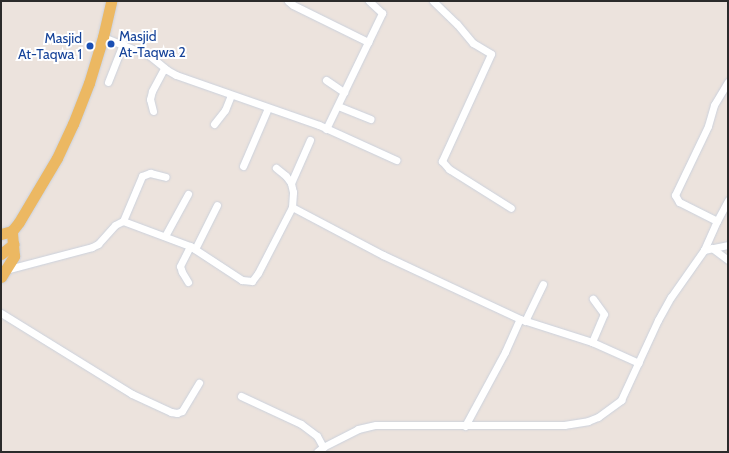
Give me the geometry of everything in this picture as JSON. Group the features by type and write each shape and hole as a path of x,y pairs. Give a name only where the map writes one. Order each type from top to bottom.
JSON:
{"main road":[{"path":"3,273 14,256 14,244 6,233 34,198 57,158 70,131 82,104 103,37 111,1"},
{"path":"1,254 14,244"}],"street":[{"path":"288,1 293,5 368,42"},
{"path":"326,129 382,13 369,1"},
{"path":"433,1 474,42 491,54 442,161 449,169 511,208"},
{"path":"103,37 150,56 164,68 176,75 326,129 396,160"},
{"path":"108,82 123,44"},
{"path":"153,111 150,99 152,91 164,68"},
{"path":"326,80 344,92"},
{"path":"717,221 679,202 675,196 708,126 714,105 728,82"},
{"path":"214,124 225,110 231,95"},
{"path":"338,106 370,118"},
{"path":"243,166 268,108"},
{"path":"291,183 310,140"},
{"path":"123,221 193,248 242,280 252,280 258,273 292,206 293,192 291,183 286,176 276,168"},
{"path":"3,273 92,247 102,240 115,225 123,221 142,176 150,173 166,177"},
{"path":"165,236 188,194"},
{"path":"317,452 323,447 358,429 392,423 465,426 564,425 588,421 598,417 621,400 658,320 671,297 704,250 728,200"},
{"path":"188,282 180,266 193,248 217,205"},
{"path":"292,206 383,255 522,320 592,342 639,363"},
{"path":"704,250 728,245"},
{"path":"712,248 728,260"},
{"path":"465,426 543,284"},
{"path":"592,342 604,314 593,300"},
{"path":"1,313 132,394 171,412 177,413 182,411 199,383"},
{"path":"241,396 305,427 317,436 323,447"}],"place":[{"name":"Masjid At-Taqwa 2","path":"111,44"},
{"name":"Masjid At-Taqwa 1","path":"90,46"}]}
